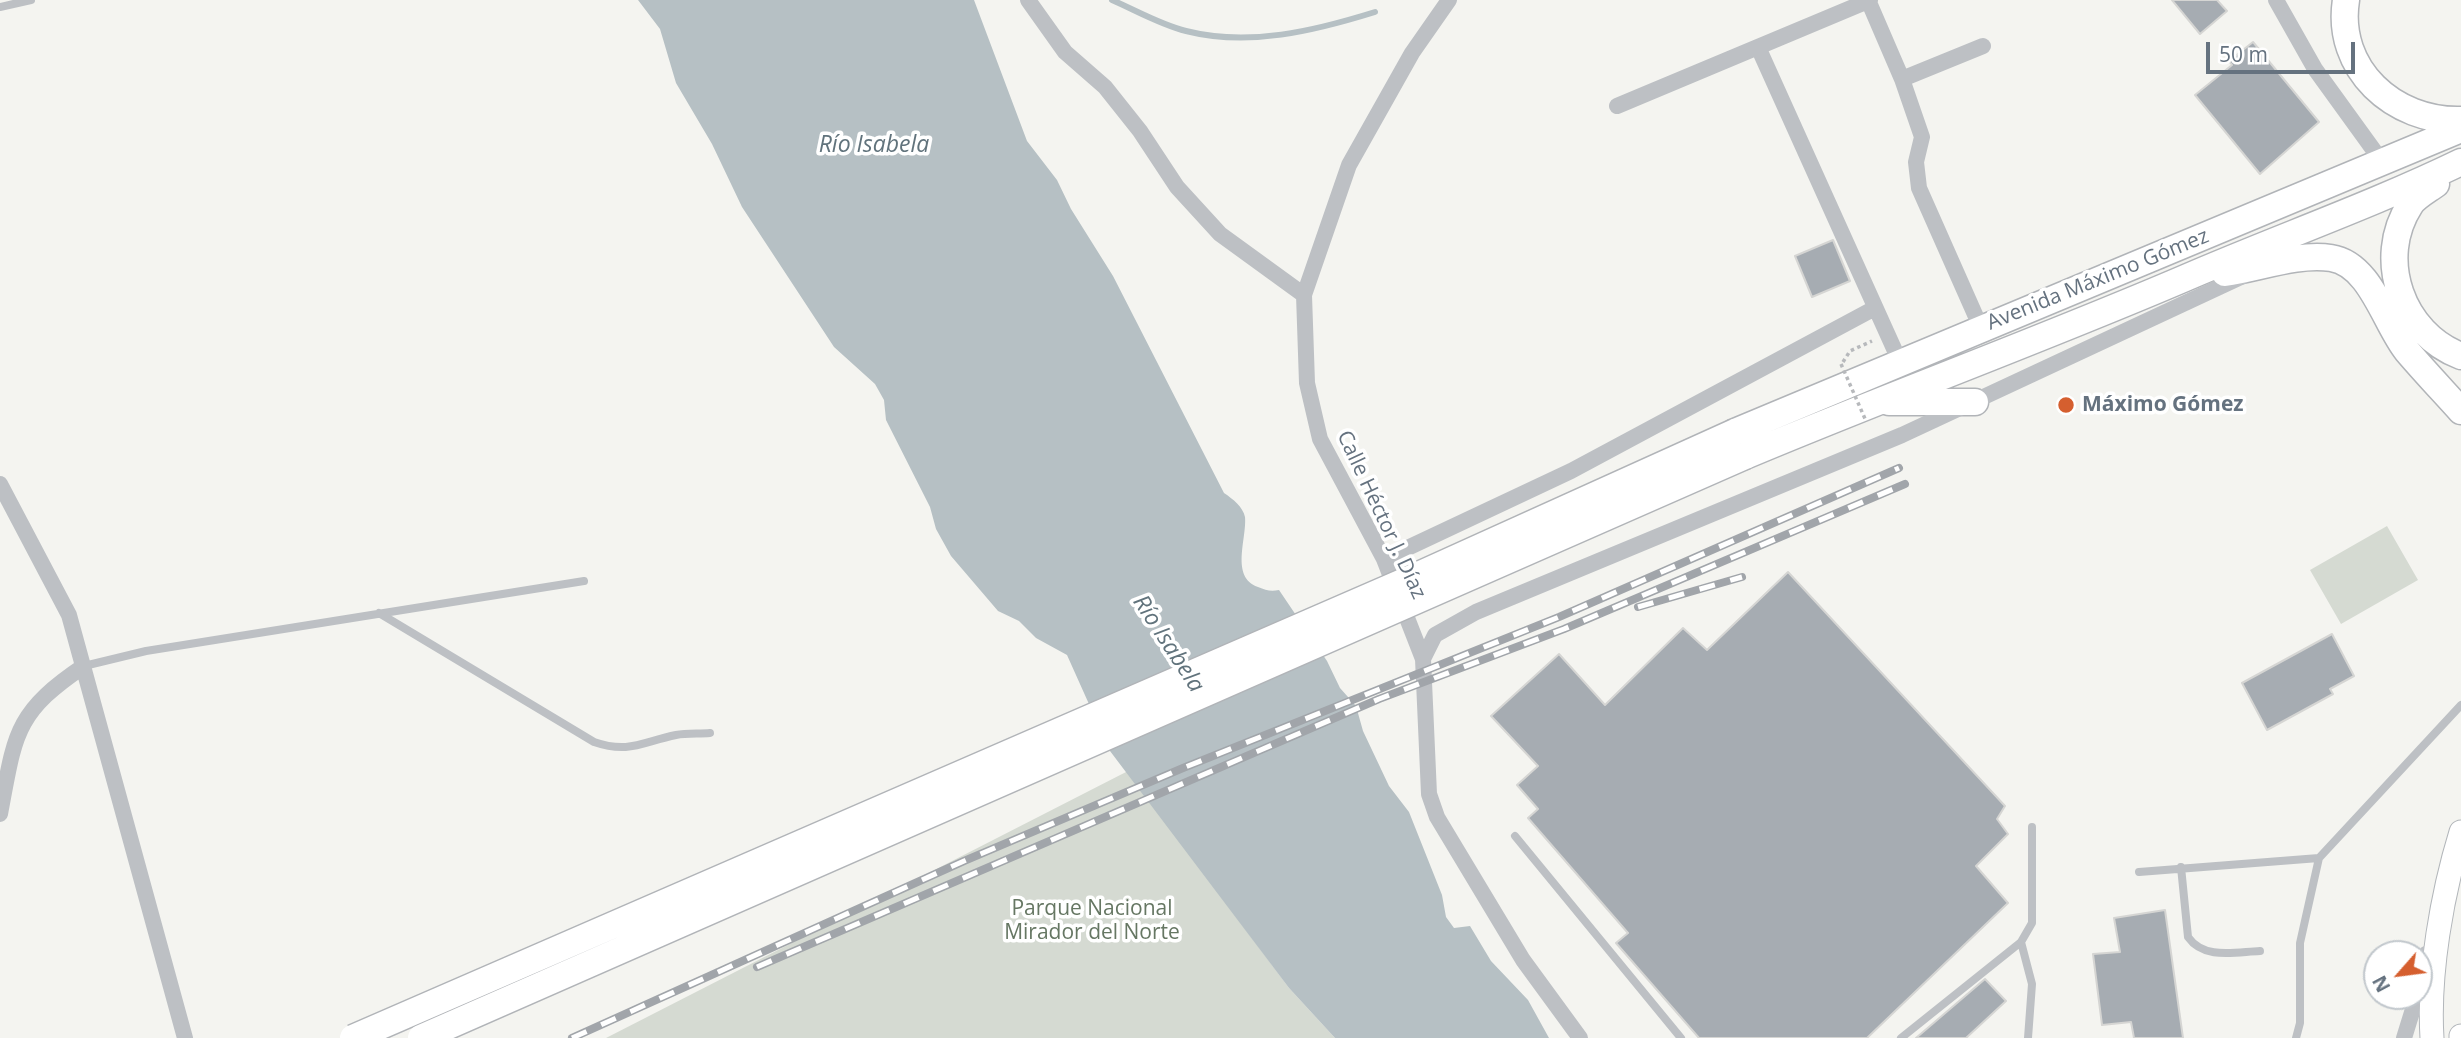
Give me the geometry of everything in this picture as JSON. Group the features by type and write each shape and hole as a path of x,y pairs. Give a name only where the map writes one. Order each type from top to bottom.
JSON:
{"main road":[{"path":"2346,0 2343,18 2352,59 2376,90 2416,115 2461,120"},
{"name":"Avenida Máximo Gómez","path":"1740,444 1900,362 2461,129"},
{"name":"Avenida Máximo Gómez","path":"1740,444 1870,412 2461,163"},
{"path":"2461,163 2411,204 2397,239 2394,277 2404,307 2428,334 2461,356"},
{"path":"2182,279 2261,268 2314,256 2335,258 2353,269 2368,285 2407,351 2461,411"},
{"path":"1870,412 1975,402"},
{"path":"353,1038 1399,583 1740,444"},
{"path":"421,1038 1740,444"},
{"path":"2432,1038 2430,1013 2437,958 2454,854 2461,832"}],"street":[{"path":"1028,0 1065,51 1105,87 1140,131 1177,187 1220,234 1304,295"},
{"name":"Calle Héctor J. Díaz","path":"1449,0 1412,52 1349,165 1304,295 1307,383 1320,439 1384,559 1423,659 1429,794 1437,817 1523,960 1580,1038"},
{"path":"1618,106 1869,0 1902,79 1922,137 1916,162 1919,188 1981,328"},
{"path":"2276,0 2315,69 2383,163"},
{"path":"1902,79 1983,46"},
{"path":"1758,47 1900,362"},
{"path":"1423,659 1435,635 1476,612 1975,402 2261,268"},
{"path":"1384,559 1571,471 1875,308"},
{"path":"0,484 69,615 185,1038"},
{"path":"0,814 11,752 27,713 52,688 84,666"},
{"path":"2429,940 2454,854"},
{"path":"2404,1038 2413,1010"}],"lane":[{"path":"0,7 31,0"},
{"path":"84,666 146,651 584,581"},
{"path":"379,612 594,742 614,749 634,748 680,735 710,733"},
{"path":"2297,1038 2300,1023 2300,943 2319,858 2461,705"},
{"path":"1901,1038 2021,942 2032,923 2032,827"},
{"path":"1515,836 1681,1038"},
{"path":"2139,872 2319,858"},
{"path":"2181,867 2188,937 2194,946 2207,953 2260,951"},
{"path":"2021,942 2032,985 2028,1038"}],"path":[{"path":"1870,412 1841,365 1850,351 1887,334"}],"green space":[{"path":"2387,526 2418,580 2341,624 2310,570"},
{"name":"Parque Nacional Mirador del Norte","path":"1128,771 1289,988 1335,1038 606,1038"}],"water":[{"name":"Río Isabela","path":"638,0 974,0 1027,141 1057,180 1071,209 1113,276 1224,493 1244,513 1244,575 1258,587 1271,591 1279,590 1327,661 1340,688 1356,706 1363,731 1389,786 1409,812 1442,895 1446,917 1454,928 1470,926 1491,961 1528,1000 1549,1038 1335,1038 1289,988 1110,751 1067,655 1036,638 1019,621 998,611 951,556 936,529 930,507 886,420 884,400 875,384 834,347 742,207 712,144 676,83 660,29"}],"building":[{"path":"2172,0 2217,0 2227,11 2200,34"},
{"path":"2253,42 2319,122 2260,174 2195,95 2232,65 2229,61"},
{"path":"1833,240 1850,281 1812,297 1795,256"},
{"path":"1788,572 2005,806 1997,819 2008,834 1976,866 2008,903 1867,1038 1699,1038 1616,943 1628,933 1528,818 1538,809 1517,785 1538,766 1491,716 1559,654 1605,705 1683,628 1707,650"},
{"path":"2332,634 2354,676 2330,689 2333,694 2267,730 2242,683"},
{"path":"2165,910 2183,1038 2134,1038 2131,1022 2102,1025 2093,954 2120,952 2114,918"},
{"path":"1985,979 2006,1001 1966,1038 1916,1038"}],"waterway":[{"path":"1112,0 1177,28 1210,36 1281,35 1375,12"}],"railway":[{"path":"572,1038 964,861 1183,768 1559,617 1899,468"},
{"path":"757,967 1379,699 1564,629 1905,484"},
{"path":"1638,607 1742,577"}],"place":[{"name":"Máximo Gómez","path":"2066,405"}]}
